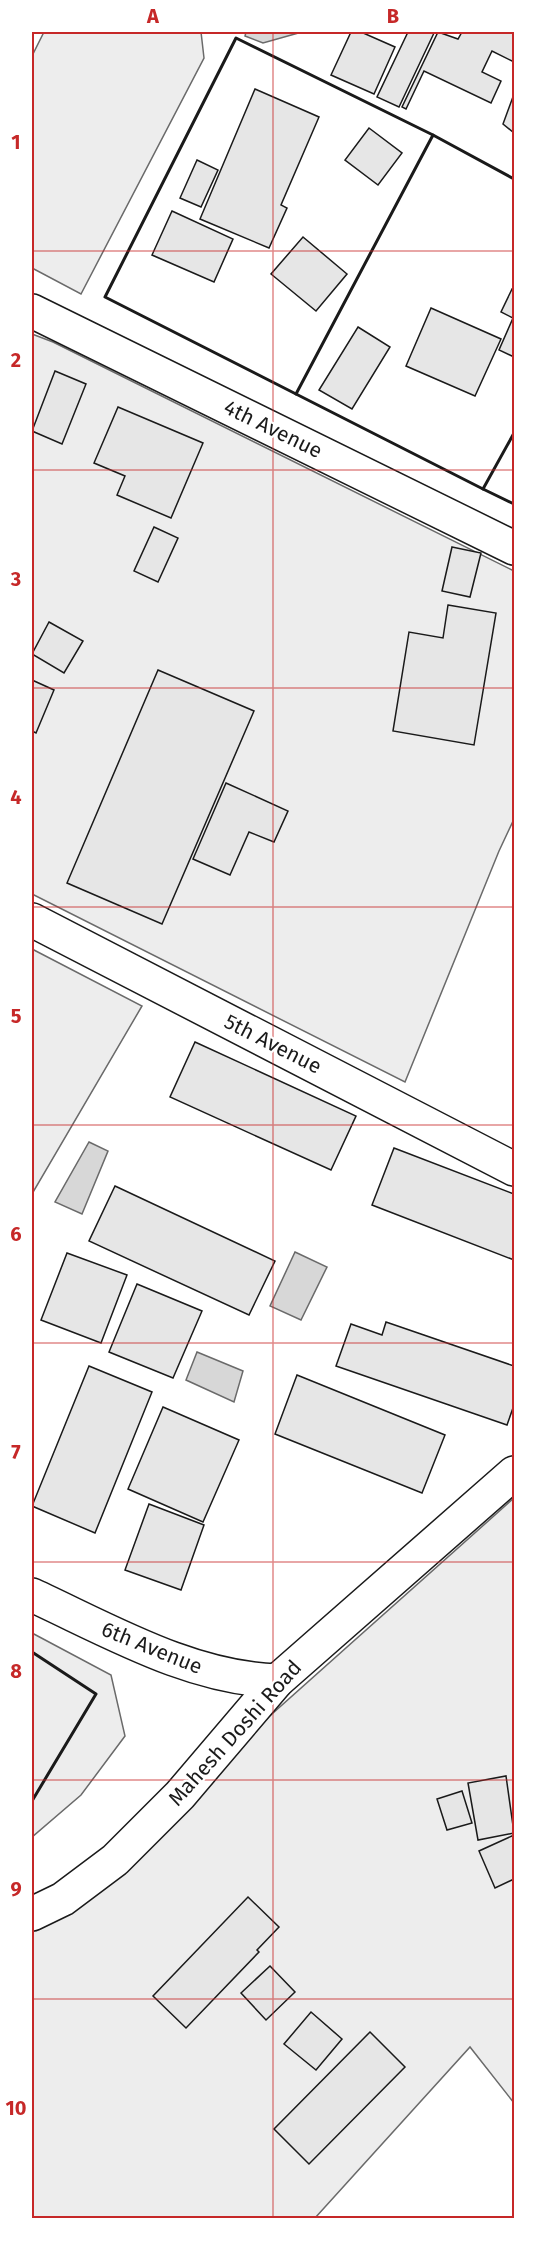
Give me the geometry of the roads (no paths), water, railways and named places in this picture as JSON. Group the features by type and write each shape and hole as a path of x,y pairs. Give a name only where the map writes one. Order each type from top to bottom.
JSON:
{"street":[{"name":"4th Avenue","path":"32,311 514,548"},
{"name":"5th Avenue","path":"32,920 514,1169"},
{"name":"Mahesh Doshi Road","path":"32,1914 63,1899 115,1860 180,1796 277,1681 514,1473"},
{"name":"6th Avenue","path":"32,1595 157,1653 242,1680 277,1681"}]}
